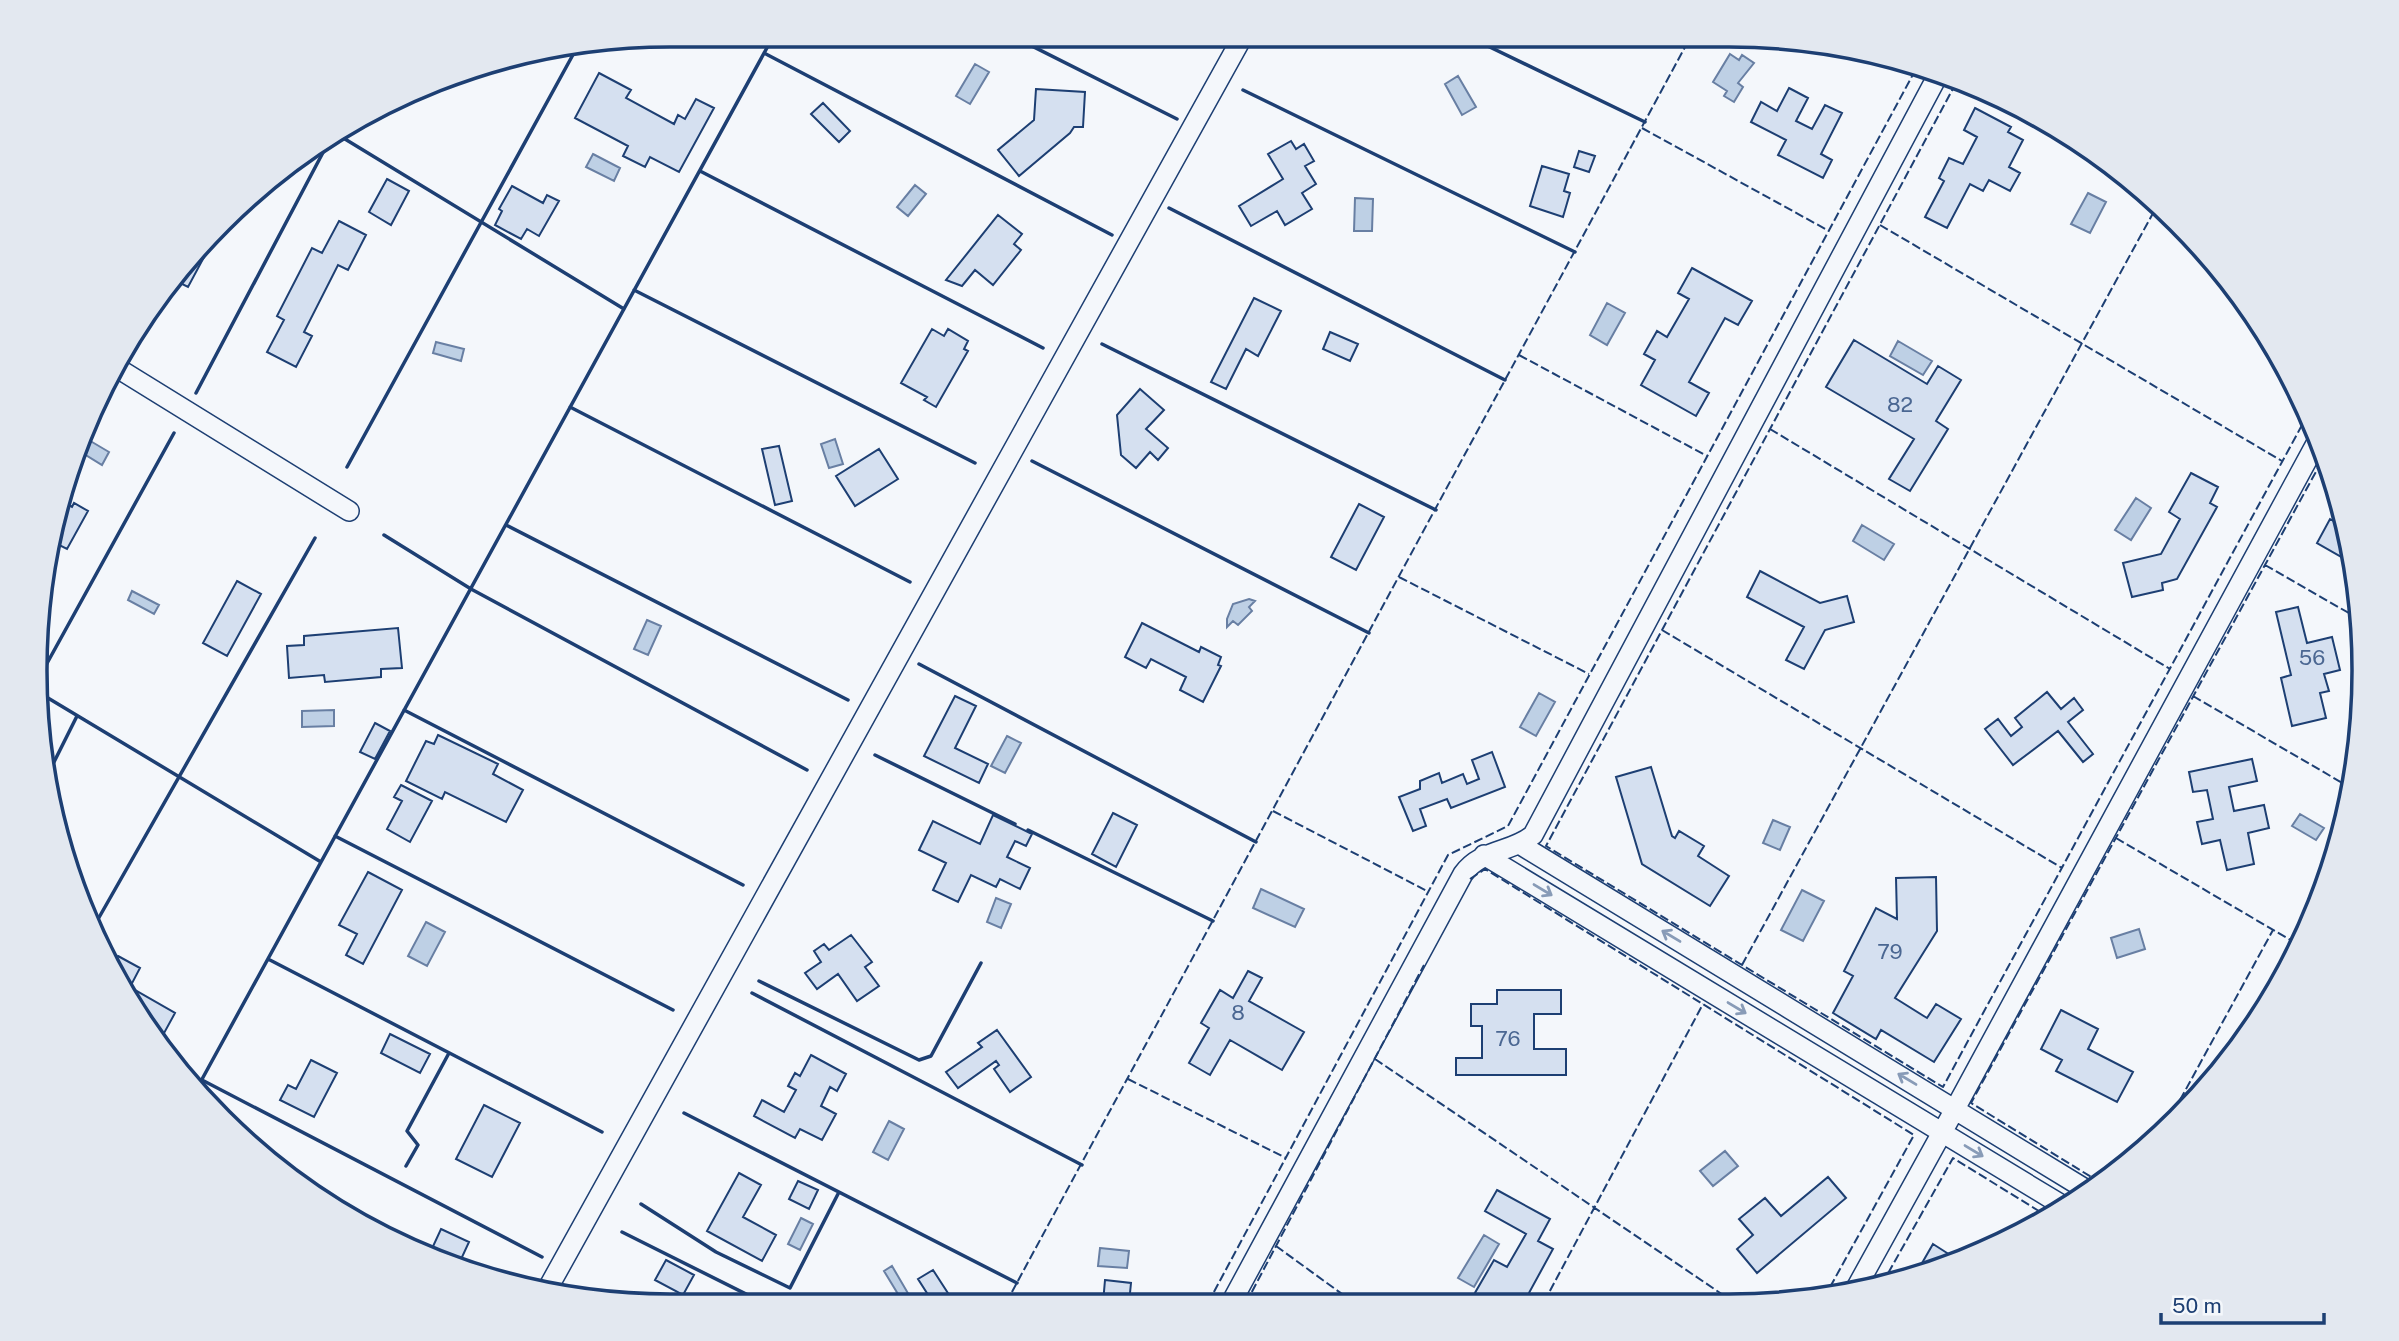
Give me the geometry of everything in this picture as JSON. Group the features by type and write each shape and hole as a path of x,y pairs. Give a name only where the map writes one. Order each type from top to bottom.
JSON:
{"street":[{"path":"552,1282 1237,47"},
{"path":"1236,1294 1463,874 1471,863 1484,855 1521,845 1533,835 1934,82"},
{"path":"124,372 349,511"},
{"path":"1860,1280 2312,452"},
{"path":"1521,845 2080,1186"},
{"path":"1484,855 2055,1201"}],"water":[{"path":"1730,54 1739,60 1742,55 1754,63 1738,83 1743,87 1734,102 1724,96 1727,91 1713,82"},
{"path":"975,64 989,72 970,104 956,96"},
{"path":"1458,76 1476,107 1462,115 1445,84"},
{"path":"593,154 620,168 614,181 586,167"},
{"path":"915,185 926,194 908,216 897,207"},
{"path":"2088,193 2106,202 2090,233 2071,224"},
{"path":"1355,198 1373,199 1372,231 1354,231"},
{"path":"1607,303 1625,313 1607,345 1590,335"},
{"path":"1898,341 1932,361 1923,375 1890,356"},
{"path":"436,342 464,349 461,361 433,353"},
{"path":"835,439 843,464 829,468 821,444"},
{"path":"91,442 109,452 102,465 86,455"},
{"path":"2136,498 2151,508 2131,540 2115,530"},
{"path":"1862,525 1894,544 1884,560 1853,541"},
{"path":"132,591 159,605 154,614 128,600"},
{"path":"1249,599 1255,601 1249,607 1252,611 1238,625 1233,621 1227,627 1233,604"},
{"path":"647,620 661,626 648,655 634,649"},
{"path":"1539,693 1555,702 1536,736 1520,727"},
{"path":"334,710 334,726 302,727 302,711"},
{"path":"1007,736 1021,743 1005,773 991,766"},
{"path":"2300,814 2324,828 2316,840 2292,826"},
{"path":"1773,820 1790,827 1780,850 1763,843"},
{"path":"1261,889 1304,909 1295,927 1253,908"},
{"path":"1802,890 1824,901 1803,941 1781,930"},
{"path":"996,898 1011,904 1001,928 987,922"},
{"path":"426,922 445,932 427,966 408,956"},
{"path":"2139,929 2145,949 2117,958 2111,938"},
{"path":"889,1121 904,1129 888,1160 873,1152"},
{"path":"1725,1151 1738,1166 1713,1186 1700,1171"},
{"path":"801,1218 813,1224 800,1250 788,1244"},
{"path":"1484,1235 1499,1244 1474,1287 1458,1278"},
{"path":"1100,1248 1129,1251 1127,1268 1098,1266"},
{"path":"892,1266 908,1294 898,1294 884,1271"}],"building":[{"path":"599,73 631,90 626,98 674,124 678,115 685,119 696,99 714,108 679,172 650,157 645,167 623,156 628,146 575,118"},
{"path":"1789,88 1808,98 1796,121 1812,129 1825,105 1842,113 1821,154 1832,160 1823,178 1778,155 1786,140 1751,122 1761,102 1777,111"},
{"path":"1036,89 1085,92 1083,127 1074,127 1019,176 998,150 1034,120"},
{"path":"823,103 850,131 839,142 811,114"},
{"path":"1975,108 2011,127 2008,132 2023,140 2009,167 2020,173 2010,191 1989,180 1983,191 1970,184 1947,228 1925,217 1944,181 1939,178 1949,158 1963,164 1977,137 1964,130"},
{"path":"1291,141 1296,149 1304,144 1314,161 1305,166 1316,184 1302,193 1312,209 1285,225 1277,211 1251,226 1239,206 1283,179 1268,154"},
{"path":"1579,151 1595,156 1589,172 1574,167"},
{"path":"1542,166 1569,174 1564,191 1570,193 1563,217 1530,206"},
{"path":"387,179 409,191 391,225 369,212"},
{"path":"512,186 543,203 547,195 559,201 539,236 527,229 521,239 495,225 502,211 499,209"},
{"path":"998,215 1022,234 1014,244 1021,250 993,285 975,270 962,286 946,280"},
{"path":"339,221 366,235 348,270 338,265 304,332 312,336 296,367 267,352 284,320 277,316 312,248 322,253"},
{"path":"203,259 188,287 182,284"},
{"path":"1692,268 1752,301 1738,325 1725,318 1689,382 1709,393 1696,416 1641,385 1655,360 1644,354 1657,331 1667,337 1689,299 1678,293"},
{"path":"1254,298 1281,311 1258,356 1246,349 1226,389 1211,382"},
{"path":"932,329 944,336 948,329 968,341 964,349 968,351 936,407 924,400 927,397 901,383"},
{"path":"1330,332 1358,344 1350,361 1323,349"},
{"path":"1854,340 1927,384 1938,366 1961,380 1936,421 1948,429 1910,491 1889,479 1914,439 1826,387"},
{"path":"1140,389 1164,410 1146,429 1168,448 1158,460 1150,452 1136,468 1121,455 1117,415"},
{"path":"779,446 792,501 775,505 762,449"},
{"path":"879,449 898,479 855,506 836,476"},
{"path":"2191,473 2218,487 2210,503 2217,507 2177,579 2162,583 2163,590 2132,597 2123,563 2161,554 2180,519 2169,512"},
{"path":"74,503 88,511 67,549 60,545 69,505 72,507"},
{"path":"1359,504 1384,517 1356,570 1331,557"},
{"path":"2330,519 2334,521 2341,557 2317,543"},
{"path":"1760,571 1820,603 1847,596 1854,622 1825,630 1804,669 1786,660 1804,627 1747,597"},
{"path":"237,581 261,594 227,656 203,643"},
{"path":"2298,607 2307,643 2332,637 2340,670 2324,674 2329,691 2320,693 2326,718 2292,726 2281,678 2291,675 2276,612"},
{"path":"1142,623 1199,652 1201,647 1221,657 1218,665 1221,666 1203,702 1180,690 1186,677 1151,659 1146,668 1125,657"},
{"path":"398,628 402,668 381,669 381,677 325,682 324,675 289,678 287,646 304,645 304,636"},
{"path":"2047,692 2061,709 2074,698 2083,710 2068,722 2093,754 2083,762 2058,731 2013,765 1985,729 1998,719 2011,736 2022,727 2015,718"},
{"path":"955,696 976,706 955,748 988,764 979,783 924,756"},
{"path":"375,723 390,731 375,759 360,752"},
{"path":"438,735 498,764 493,774 523,790 506,822 445,792 442,799 406,781 426,741 434,744"},
{"path":"1492,752 1505,787 1451,808 1447,799 1420,809 1426,826 1413,831 1399,797 1420,789 1420,781 1439,773 1442,783 1463,774 1467,784 1479,779 1472,760"},
{"path":"2252,759 2257,781 2229,787 2234,811 2264,805 2269,828 2248,833 2254,864 2227,870 2220,840 2202,844 2197,822 2213,819 2207,790 2193,792 2189,772"},
{"path":"1651,767 1672,836 1675,838 1679,831 1704,846 1698,856 1729,876 1710,906 1642,864 1616,777"},
{"path":"401,785 432,801 410,842 387,829 402,801 394,797"},
{"path":"1113,813 1137,825 1116,867 1092,854"},
{"path":"993,815 1032,834 1026,846 1015,841 1007,857 1030,868 1020,889 1000,879 996,887 971,875 958,902 933,890 946,863 919,850 933,821 980,844"},
{"path":"368,872 402,890 363,964 346,955 357,934 339,925"},
{"path":"1936,877 1937,931 1895,998 1927,1018 1936,1004 1961,1019 1934,1062 1881,1030 1876,1039 1833,1013 1853,976 1844,971 1876,908 1897,919 1896,878"},
{"path":"851,935 872,962 865,967 879,986 857,1001 838,974 817,989 805,973 821,962 814,951 824,944 829,950"},
{"path":"118,957 140,968 132,983 131,982"},
{"path":"1248,971 1262,978 1249,1001 1304,1032 1282,1070 1230,1040 1210,1075 1189,1063 1209,1028 1201,1023 1220,990 1233,998"},
{"path":"1497,990 1561,990 1561,1014 1534,1014 1534,1049 1566,1049 1566,1075 1456,1075 1456,1058 1482,1058 1482,1026 1471,1026 1471,1004 1497,1004"},
{"path":"136,991 175,1013 164,1033"},
{"path":"2061,1010 2098,1029 2088,1049 2133,1072 2117,1102 2056,1071 2062,1060 2041,1049"},
{"path":"997,1030 1031,1077 1010,1092 994,1069 999,1065 996,1061 958,1088 946,1072 982,1047 978,1043"},
{"path":"390,1034 430,1054 420,1073 381,1053"},
{"path":"811,1055 846,1074 837,1091 830,1087 821,1106 836,1114 822,1140 800,1129 795,1138 754,1116 762,1100 784,1112 796,1090 788,1086 795,1073 800,1076"},
{"path":"311,1060 337,1073 314,1117 280,1100 288,1085 296,1089"},
{"path":"484,1105 520,1123 492,1177 456,1159"},
{"path":"739,1173 761,1185 743,1217 776,1235 762,1261 707,1231"},
{"path":"1828,1177 1846,1198 1757,1273 1737,1249 1753,1235 1739,1219 1765,1198 1781,1216"},
{"path":"798,1181 818,1190 809,1209 789,1199"},
{"path":"1497,1190 1550,1219 1538,1241 1553,1249 1528,1294 1474,1294 1494,1260 1507,1267 1526,1234 1485,1211"},
{"path":"441,1229 469,1242 462,1258 433,1246"},
{"path":"1933,1244 1948,1254 1929,1261 1922,1263"},
{"path":"666,1260 694,1275 684,1294 655,1280"},
{"path":"933,1270 949,1294 928,1294 918,1279"},
{"path":"1105,1280 1131,1283 1130,1294 1104,1294"}],"fence":[{"path":"1011,1294 1685,47"},
{"path":"1213,1294 1448,855 1508,826 1913,75"},
{"path":"1953,89 1546,846 1943,1087 2301,426"},
{"path":"1642,128 1829,231"},
{"path":"1742,965 2152,214"},
{"path":"1880,225 2282,461"},
{"path":"1519,355 1707,456"},
{"path":"1770,429 2170,669"},
{"path":"2091,1177 1971,1103 2318,468"},
{"path":"2265,565 2348,613"},
{"path":"1399,577 1589,674"},
{"path":"1662,630 2062,868"},
{"path":"2193,696 2341,782"},
{"path":"1273,811 1429,892"},
{"path":"2116,838 2290,940"},
{"path":"1470,879 1485,869 1914,1135 1831,1285"},
{"path":"2181,1098 2273,930"},
{"path":"1251,1294 1424,965"},
{"path":"1548,1294 1703,1004"},
{"path":"1375,1059 1722,1294"},
{"path":"1128,1079 1286,1158"},
{"path":"1888,1273 1953,1158 2039,1211"},
{"path":"1276,1246 1342,1294"}],"wall":[{"path":"201,1080 767,47"},
{"path":"1034,47 1177,119"},
{"path":"1490,47 1645,122"},
{"path":"764,53 1112,235"},
{"path":"347,467 573,55"},
{"path":"1243,90 1575,252"},
{"path":"345,139 624,309"},
{"path":"196,393 323,153"},
{"path":"700,171 1043,348"},
{"path":"1169,208 1505,380"},
{"path":"634,290 975,463"},
{"path":"1102,344 1436,510"},
{"path":"570,407 910,582"},
{"path":"47,663 174,433"},
{"path":"1032,461 1369,633"},
{"path":"506,525 848,700"},
{"path":"384,535 471,589 807,770"},
{"path":"99,918 315,538"},
{"path":"919,664 1256,842"},
{"path":"48,698 321,862"},
{"path":"404,710 743,885"},
{"path":"54,761 77,716"},
{"path":"875,755 1015,824"},
{"path":"1028,830 1213,921"},
{"path":"335,836 673,1010"},
{"path":"268,959 602,1132"},
{"path":"759,981 919,1060 931,1056 981,963"},
{"path":"752,993 1082,1165"},
{"path":"406,1166 418,1145 407,1131 449,1053"},
{"path":"202,1080 542,1257"},
{"path":"684,1113 1017,1283"},
{"path":"641,1204 716,1252 790,1288 839,1192"},
{"path":"622,1232 746,1294"}]}
